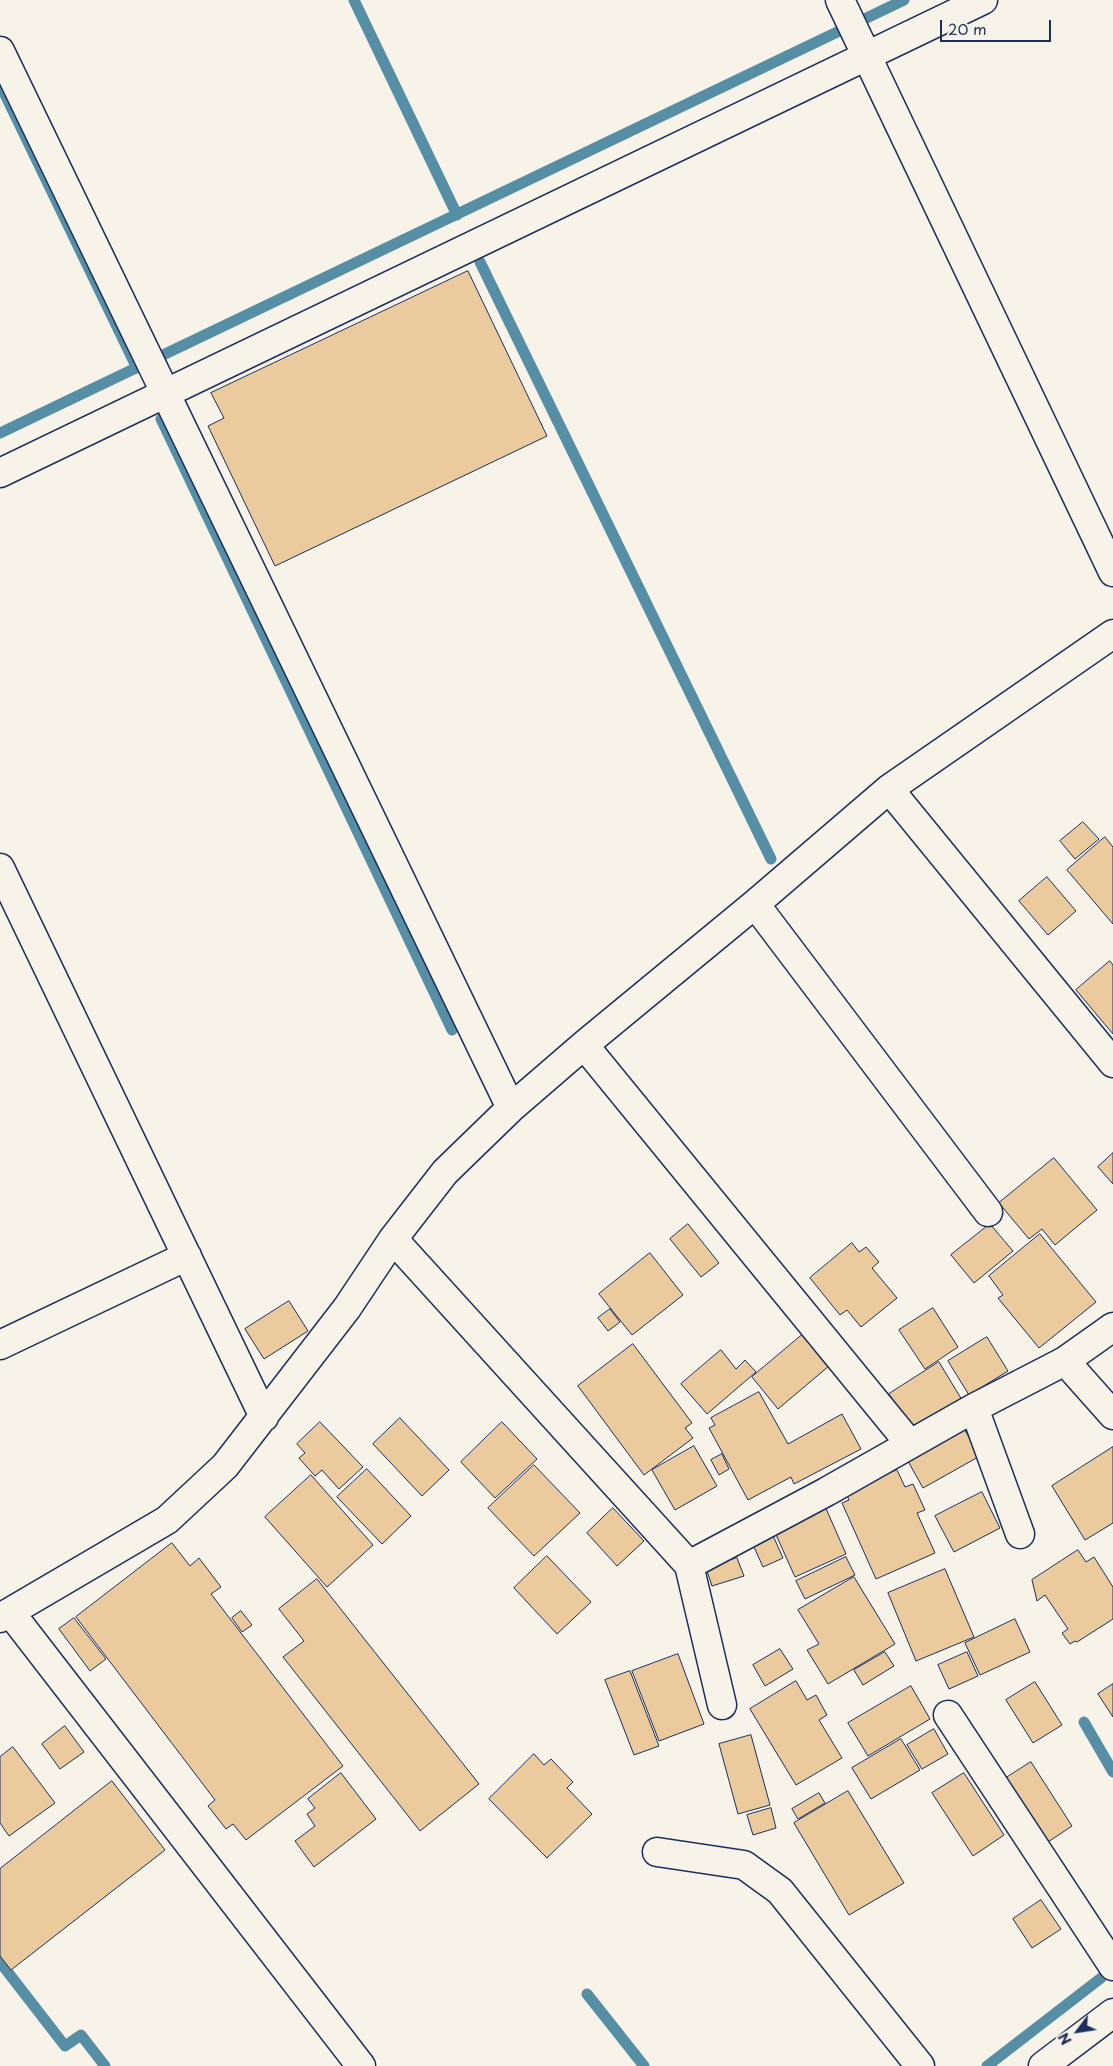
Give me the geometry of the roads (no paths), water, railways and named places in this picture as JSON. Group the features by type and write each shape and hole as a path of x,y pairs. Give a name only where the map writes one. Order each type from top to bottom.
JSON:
{"street":[{"path":"0,473 162,386 863,47 983,0"},
{"path":"841,2 1113,572"},
{"path":"0,51 512,1108"},
{"path":"361,2066 5,1615 167,1520 225,1466 347,1308 393,1239 445,1172 512,1108 584,1045 755,904 889,789 1108,647"},
{"path":"889,789 1113,1063"},
{"path":"0,868 264,1417"},
{"path":"755,904 988,1212"},
{"path":"584,1045 910,1444"},
{"path":"393,1239 689,1565 722,1705"},
{"path":"0,1345 187,1256"},
{"path":"689,1565 826,1492 974,1408 1065,1361 1113,1327"},
{"path":"1065,1361 1113,1415"},
{"path":"974,1408 1020,1534"},
{"path":"948,1715 1113,1966"},
{"path":"657,1852 744,1865 780,1891 920,2066"},
{"path":"1044,2066 1113,2013"}],"waterway":[{"path":"354,0 457,215"},
{"path":"0,433 904,0"},
{"path":"0,84 137,368"},
{"path":"480,262 771,859"},
{"path":"161,419 452,1030"},
{"path":"1084,1722 1113,1772"},
{"path":"0,1962 65,2046 81,2035 105,2066"},
{"path":"987,2066 1101,1978"},
{"path":"587,1994 644,2066"}]}
